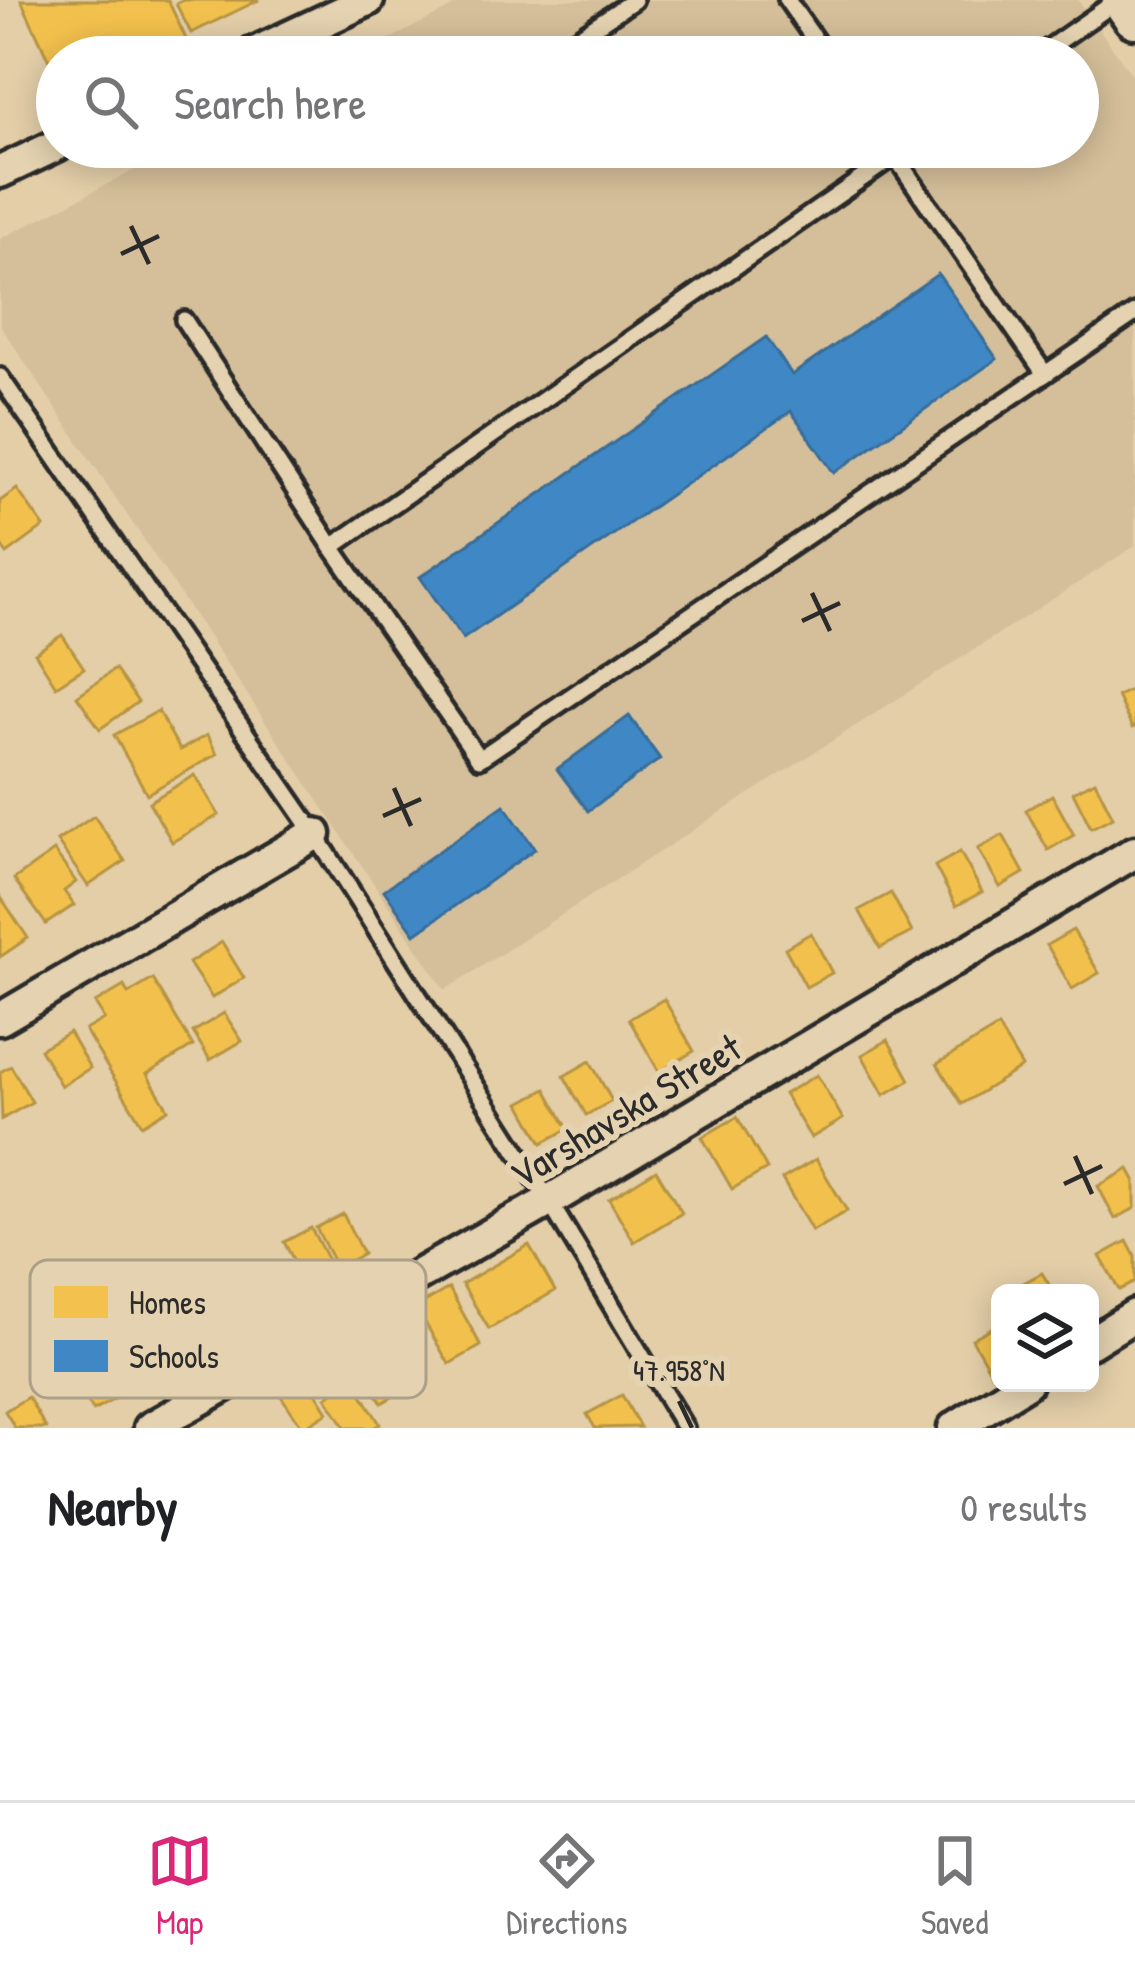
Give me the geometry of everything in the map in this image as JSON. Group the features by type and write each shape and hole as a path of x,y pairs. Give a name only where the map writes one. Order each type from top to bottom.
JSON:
{"main road":[{"path":"1120,0 1135,16"}],"street":[{"path":"291,36 368,0"},
{"path":"1,170 36,154"},
{"path":"0,1019 315,834"},
{"name":"Varshavska Street","path":"426,1272 1135,852"},
{"path":"1099,1337 1135,1315"},
{"path":"954,1428 1012,1392"},
{"name":"Varshavska Street","path":"150,1428 203,1398"}],"lane":[{"path":"580,36 634,0"},
{"path":"788,0 813,36"},
{"path":"1067,36 1120,0"},
{"path":"332,548 871,168"},
{"path":"909,168 1045,374"},
{"path":"184,320 332,548 479,760 1135,313"},
{"path":"0,376 315,834 549,1202 685,1428"}],"shaded area":[{"path":"466,0 1078,0 1135,79 1135,546 445,990 0,325 0,239 139,168 1099,168 1099,36 396,36"}],"building: Homes":[{"path":"21,0 168,0 185,36 38,36"},
{"path":"184,0 259,0 191,33 176,4"},
{"path":"17,489 44,527 7,554 0,544 0,501"},
{"path":"62,635 84,668 56,686 35,653"},
{"path":"115,669 138,702 100,729 77,696"},
{"path":"1135,688 1135,727 1132,728 1117,696"},
{"path":"158,711 180,750 207,735 217,754 147,794 114,735"},
{"path":"195,775 219,815 172,842 149,802"},
{"path":"1095,781 1113,817 1091,828 1073,792"},
{"path":"1052,795 1074,835 1048,850 1026,810"},
{"path":"94,816 125,861 88,886 57,841"},
{"path":"1003,835 1024,873 1000,887 978,849"},
{"path":"54,851 76,882 64,891 74,905 46,924 14,879"},
{"path":"960,852 982,892 956,906 935,866"},
{"path":"891,893 912,932 880,948 859,910"},
{"path":"0,896 28,938 0,957"},
{"path":"1073,930 1099,973 1072,989 1047,945"},
{"path":"811,933 832,973 806,987 785,948"},
{"path":"222,942 244,978 212,998 189,963"},
{"path":"153,979 193,1046 147,1074 168,1109 142,1125 85,1030 104,1019 95,1003 124,986 128,994"},
{"path":"664,999 694,1051 659,1072 629,1019"},
{"path":"224,1013 242,1041 210,1060 193,1032"},
{"path":"998,1027 1022,1067 962,1104 937,1064"},
{"path":"69,1032 90,1068 61,1086 40,1049"},
{"path":"888,1040 910,1080 884,1095 862,1055"},
{"path":"590,1061 612,1101 586,1115 564,1076"},
{"path":"11,1066 32,1102 2,1119 0,1072"},
{"path":"817,1075 843,1119 811,1138 784,1094"},
{"path":"546,1089 568,1129 542,1143 520,1103"},
{"path":"737,1117 767,1169 732,1189 702,1137"},
{"path":"816,1159 847,1211 812,1231 782,1179"},
{"path":"1129,1169 1135,1180 1135,1208 1115,1219 1098,1186"},
{"path":"656,1170 682,1213 634,1242 609,1199"},
{"path":"343,1214 363,1254 352,1260 333,1260 316,1228"},
{"path":"311,1228 328,1260 293,1260 284,1242"},
{"path":"1127,1241 1135,1256 1135,1282 1119,1290 1100,1256"},
{"path":"529,1245 555,1291 489,1329 462,1284"},
{"path":"1042,1273 1049,1284 1022,1284"},
{"path":"449,1288 481,1346 449,1364 426,1324 426,1301"},
{"path":"991,1328 991,1372 972,1339"},
{"path":"622,1395 640,1427 595,1428 587,1414"},
{"path":"28,1397 46,1428 15,1428 5,1411"},
{"path":"85,1398 116,1398 93,1411"},
{"path":"282,1398 319,1398 328,1412 303,1428"},
{"path":"327,1398 364,1398 380,1424 346,1428"}],"building: Schools":[{"path":"938,274 997,359 834,473 791,411 463,639 420,577 766,337 792,375"},
{"path":"629,716 660,759 588,811 557,769"},
{"path":"504,805 535,849 415,934 384,890"}]}
